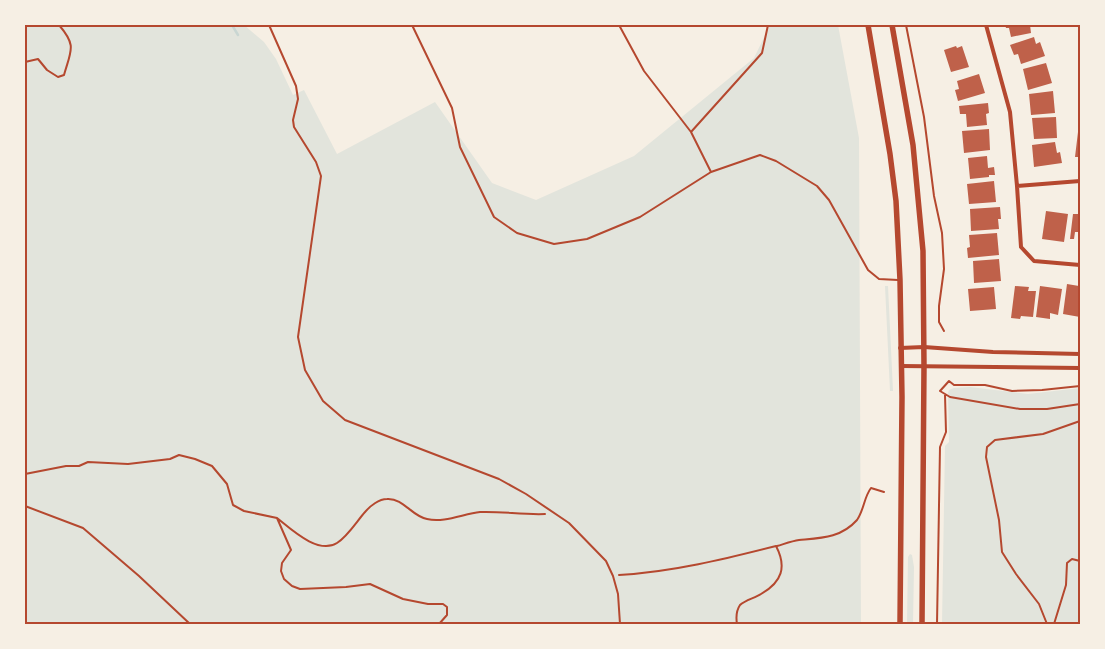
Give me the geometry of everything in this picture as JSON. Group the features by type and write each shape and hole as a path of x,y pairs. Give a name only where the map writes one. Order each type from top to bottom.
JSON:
{"main road":[{"path":"868,25 892,164 896,201 900,280 902,397 900,624"},
{"path":"892,25 913,146 922,251 924,347 922,624"}],"street":[{"path":"986,25 1010,112 1021,247 1034,261 1080,265"},
{"path":"1017,186 1080,181"},
{"path":"900,348 924,347 993,352 1080,354"},
{"path":"901,366 1080,368"}],"lane":[{"path":"269,25 296,86 298,99 293,120 294,127 316,162 321,176 298,337 305,370 323,401 345,420 499,480 526,494 569,523 606,561 618,594 620,624"},
{"path":"412,25 452,108 460,148 494,217 517,233 554,244 587,239 640,217 711,172 760,155 776,161 817,186 829,200 868,270 879,279 900,280"},
{"path":"619,25 644,71 691,132 711,172"},
{"path":"691,132 762,54 768,25"}],"path":[{"path":"25,62 38,59 47,70 58,78 64,74 72,48 70,37 59,25"},
{"path":"906,25 924,118 934,196 942,233 944,269 939,306 939,322 944,332"},
{"path":"1080,386 1042,390 1012,390 985,385 954,385 949,381 940,391 944,395 1020,409 1047,409 1080,404"},
{"path":"937,624 940,447 946,432 944,395"},
{"path":"1047,624 1039,604 1002,552 999,520 992,494 985,452 990,443 996,440 1043,434 1080,421"},
{"path":"25,474 66,466 80,466 88,462 128,464 170,459 179,456 195,459 212,466 227,484 233,504 244,511 277,518 299,536 313,544 325,546 336,544 368,508 382,500 401,501 418,516 438,520 478,512 523,515 554,514"},
{"path":"613,576 643,574 729,558 797,540 826,538 837,534 855,522 871,488 884,492"},
{"path":"25,506 83,528 139,576 190,624"},
{"path":"277,518 291,550 282,563 280,572 284,579 292,586 300,589 317,589 370,584 403,599 428,604 443,604 447,607 448,611 439,624"},
{"path":"737,624 736,613 740,605 773,586 781,575 783,564 776,546"},
{"path":"1054,624 1066,585 1067,563 1072,559 1080,561"}],"shaded area":[{"path":"25,25 244,25 264,42 276,59 293,95 304,90 337,154 435,102 492,183 536,200 634,156 754,58 770,25 838,25 859,138 861,624 25,624"},
{"path":"885,286 888,286 893,391 890,391"},
{"path":"970,387 1028,394 1080,388 1080,624 942,624 945,446 949,442 948,393 949,390 954,388"},
{"path":"910,554 912,555 914,567 913,624 907,624 908,557"}],"building":[{"path":"1005,25 1030,25 1031,33 1011,37 1009,28 1006,28"},
{"path":"1034,37 1036,44 1040,42 1045,56 1021,64 1018,54 1014,55 1010,45"},
{"path":"956,46 957,48 962,46 969,67 951,72 944,50"},
{"path":"1046,63 1052,83 1028,90 1023,69"},
{"path":"979,74 985,93 958,101 955,90 959,89 957,81"},
{"path":"1053,91 1055,113 1031,115 1029,94"},
{"path":"988,103 987,125 967,127 966,114 960,114 959,106"},
{"path":"1056,117 1057,138 1034,139 1032,118"},
{"path":"989,129 990,150 964,153 962,131"},
{"path":"1078,132 1080,132 1080,157 1075,157"},
{"path":"1055,142 1057,153 1060,152 1062,163 1034,167 1032,145"},
{"path":"987,156 988,168 994,167 995,175 970,179 968,158"},
{"path":"994,181 996,202 969,204 967,184"},
{"path":"1000,207 1001,219 998,219 999,229 971,231 970,209"},
{"path":"1046,211 1068,214 1064,242 1042,239"},
{"path":"1073,214 1080,214 1080,232 1075,232 1074,239 1070,239"},
{"path":"997,233 999,255 968,258 967,248 970,247 969,235"},
{"path":"999,259 1001,281 974,283 973,261"},
{"path":"1067,284 1079,286 1080,317 1063,314"},
{"path":"1015,286 1029,287 1028,291 1036,291 1033,317 1021,316 1020,319 1011,318"},
{"path":"1040,286 1062,289 1058,315 1050,313 1050,319 1036,317"},
{"path":"994,287 996,309 970,311 968,289"}],"waterway":[{"path":"232,25 238,35"}]}
